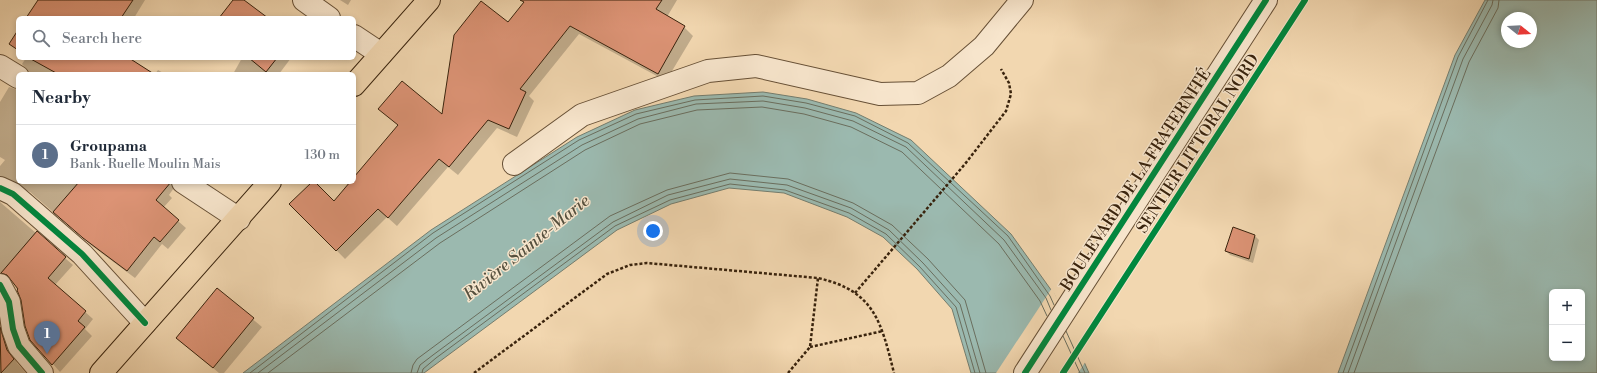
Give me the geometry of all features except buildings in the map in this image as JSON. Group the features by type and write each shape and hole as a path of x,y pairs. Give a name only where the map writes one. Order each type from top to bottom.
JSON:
{"main road":[{"path":"356,83 429,0"},
{"path":"101,373 268,184"}],"street":[{"path":"304,0 326,16"},
{"path":"514,164 582,115 708,71 756,66 880,94 918,93 949,76 984,46 1022,0"},
{"name":"BOULEVARD DE LA FRATERNITÉ","path":"1025,373 1266,0"},
{"path":"356,37 381,54"},
{"path":"0,66 16,76"},
{"path":"186,184 239,218"},
{"path":"0,188 12,194 82,254 145,323"},
{"path":"0,285 9,302 13,329 19,346 42,373"}],"path":[{"path":"855,293 965,164 1006,111 1011,94 1009,83 996,61 984,46"},
{"path":"474,373 607,274 630,265 647,263 674,264 818,278 835,282 855,293 872,308 883,331 894,373"},
{"path":"788,373 810,347 818,278"},
{"path":"810,347 883,331"}],"water":[{"path":"1485,0 1597,0 1597,373 1338,373 1455,55"},
{"name":"Rivière Sainte-Marie","path":"763,92 807,99 856,113 911,140 1011,234 1054,294 1089,373 971,373 952,309 917,269 883,237 847,217 784,193 729,188 671,204 617,230 424,373 243,373 431,230 577,137 635,110 694,96"}],"pier":[{"path":"1052,288 1086,361 1078,373 996,373"}],"cycle path":[{"path":"1025,373 1266,0"},
{"name":"SENTIER LITTORAL NORD","path":"1063,373 1305,0"},
{"path":"0,188 13,194 82,254 145,323"},
{"path":"0,285 9,302 13,329 19,346 42,373"}],"place":[{"name":"Groupama","path":"47,354"}]}
